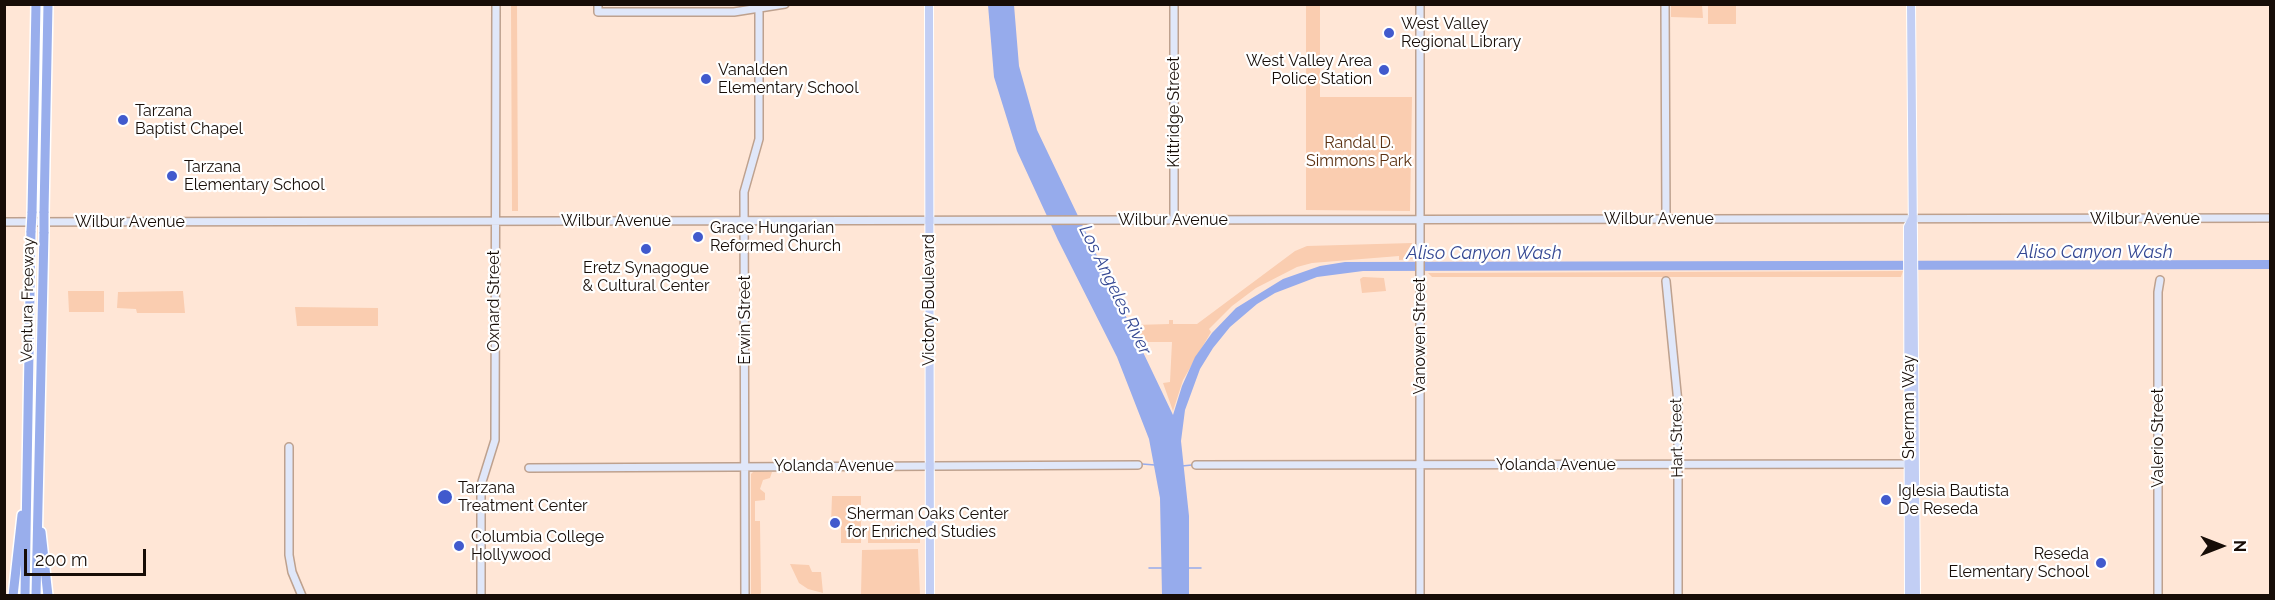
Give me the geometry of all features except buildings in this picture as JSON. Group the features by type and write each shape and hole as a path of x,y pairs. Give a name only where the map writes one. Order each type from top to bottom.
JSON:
{"highway":[{"name":"Ventura Freeway","path":"24,596 34,4"},
{"name":"Ventura Freeway","path":"36,596 48,4"},
{"path":"13,596 19,527 26,498"},
{"path":"38,520 44,545 48,596"}],"main road":[{"name":"Oxnard Street","path":"481,596 481,485 495,440 496,4"},
{"path":"598,8 759,10 786,4"},
{"name":"Victory Boulevard","path":"928,4 930,596"},
{"name":"Kittridge Street","path":"1174,4 1174,220"},
{"name":"Vanowen Street","path":"1420,4 1420,596"},
{"path":"1665,4 1666,219"},
{"name":"Sherman Way","path":"1909,596 1912,464 1911,258 1915,226 1912,219 1911,4"},
{"name":"Erwin Street","path":"745,596 745,186 759,139 759,10"},
{"name":"Wilbur Avenue","path":"4,222 2271,218"},
{"name":"Valerio Street","path":"2158,596 2157,292 2160,280"},
{"name":"Hart Street","path":"1666,281 1678,404 1678,596"},
{"path":"289,447 289,561 302,596"},
{"name":"Sherman Way","path":"1912,464 1916,596"},
{"name":"Yolanda Avenue","path":"1196,465 1912,464"},
{"name":"Yolanda Avenue","path":"530,468 1138,465"}],"green space":[{"path":"511,5 517,5 518,211 512,211"},
{"name":"Randal D. Simmons Park","path":"1306,5 1320,5 1320,97 1412,97 1410,211 1306,210"},
{"path":"1671,5 1702,5 1703,18 1671,17"},
{"path":"1708,6 1736,6 1736,24 1708,24"},
{"path":"1412,243 1413,259 1399,260 1399,256 1312,263 1297,267 1256,288 1232,306 1209,329 1211,332 1183,380 1173,411 1163,383 1170,382 1172,342 1144,342 1135,325 1169,324 1169,320 1173,320 1173,324 1197,324 1295,251 1307,246"},
{"path":"1903,271 1901,277 1432,277 1428,273"},
{"path":"1363,277 1384,278 1386,291 1362,293 1360,279"},
{"path":"68,291 104,291 104,312 69,312"},
{"path":"183,291 185,313 137,313 136,309 117,308 118,292"},
{"path":"295,307 378,308 378,326 297,326"},
{"path":"754,471 772,472 770,478 763,480 760,489 765,493 765,500 755,501 755,521 760,521 761,593 758,596 751,595 751,474"},
{"path":"832,496 861,496 861,543 841,543 841,524 831,524"},
{"path":"868,527 920,527 920,543 868,543"},
{"path":"918,549 920,595 861,595 862,550"},
{"path":"790,564 809,565 812,572 821,572 823,593 808,589 799,583"}],"water":[{"path":"988,5 1014,5 1019,66 1037,130 1173,415 1182,386 1195,357 1212,333 1236,308 1283,279 1320,266 1345,262 2270,260 2270,269 1363,271 1317,277 1275,293 1257,304 1230,327 1200,369 1185,410 1181,441 1189,516 1189,595 1162,595 1160,498 1149,439 1117,357 1058,240 1017,151 994,77"}],"waterway":[{"path":"1142,464 1155,465"},
{"path":"1182,466 1192,465"},
{"path":"1149,568 1163,568"},
{"path":"1189,568 1201,568"}],"place":[{"name":"West Valley Regional Library","path":"1389,33"},
{"name":"West Valley Area Police Station","path":"1384,70"},
{"name":"Vanalden Elementary School","path":"706,79"},
{"name":"Tarzana Baptist Chapel","path":"123,120"},
{"name":"Tarzana Elementary School","path":"172,176"},
{"name":"Grace Hungarian Reformed Church","path":"698,237"},
{"name":"Eretz Synagogue & Cultural Center","path":"646,249"},
{"name":"Tarzana Treatment Center","path":"445,497"},
{"name":"Iglesia Bautista De Reseda","path":"1886,500"},
{"name":"Sherman Oaks Center for Enriched Studies","path":"835,523"},
{"name":"Columbia College Hollywood","path":"459,546"},
{"name":"Reseda Elementary School","path":"2101,563"}],"water label":[{"name":"Aliso Canyon Wash","path":"2095,253"},
{"name":"Aliso Canyon Wash","path":"1484,254"},
{"name":"Los Angeles River","path":"1115,290"}]}
